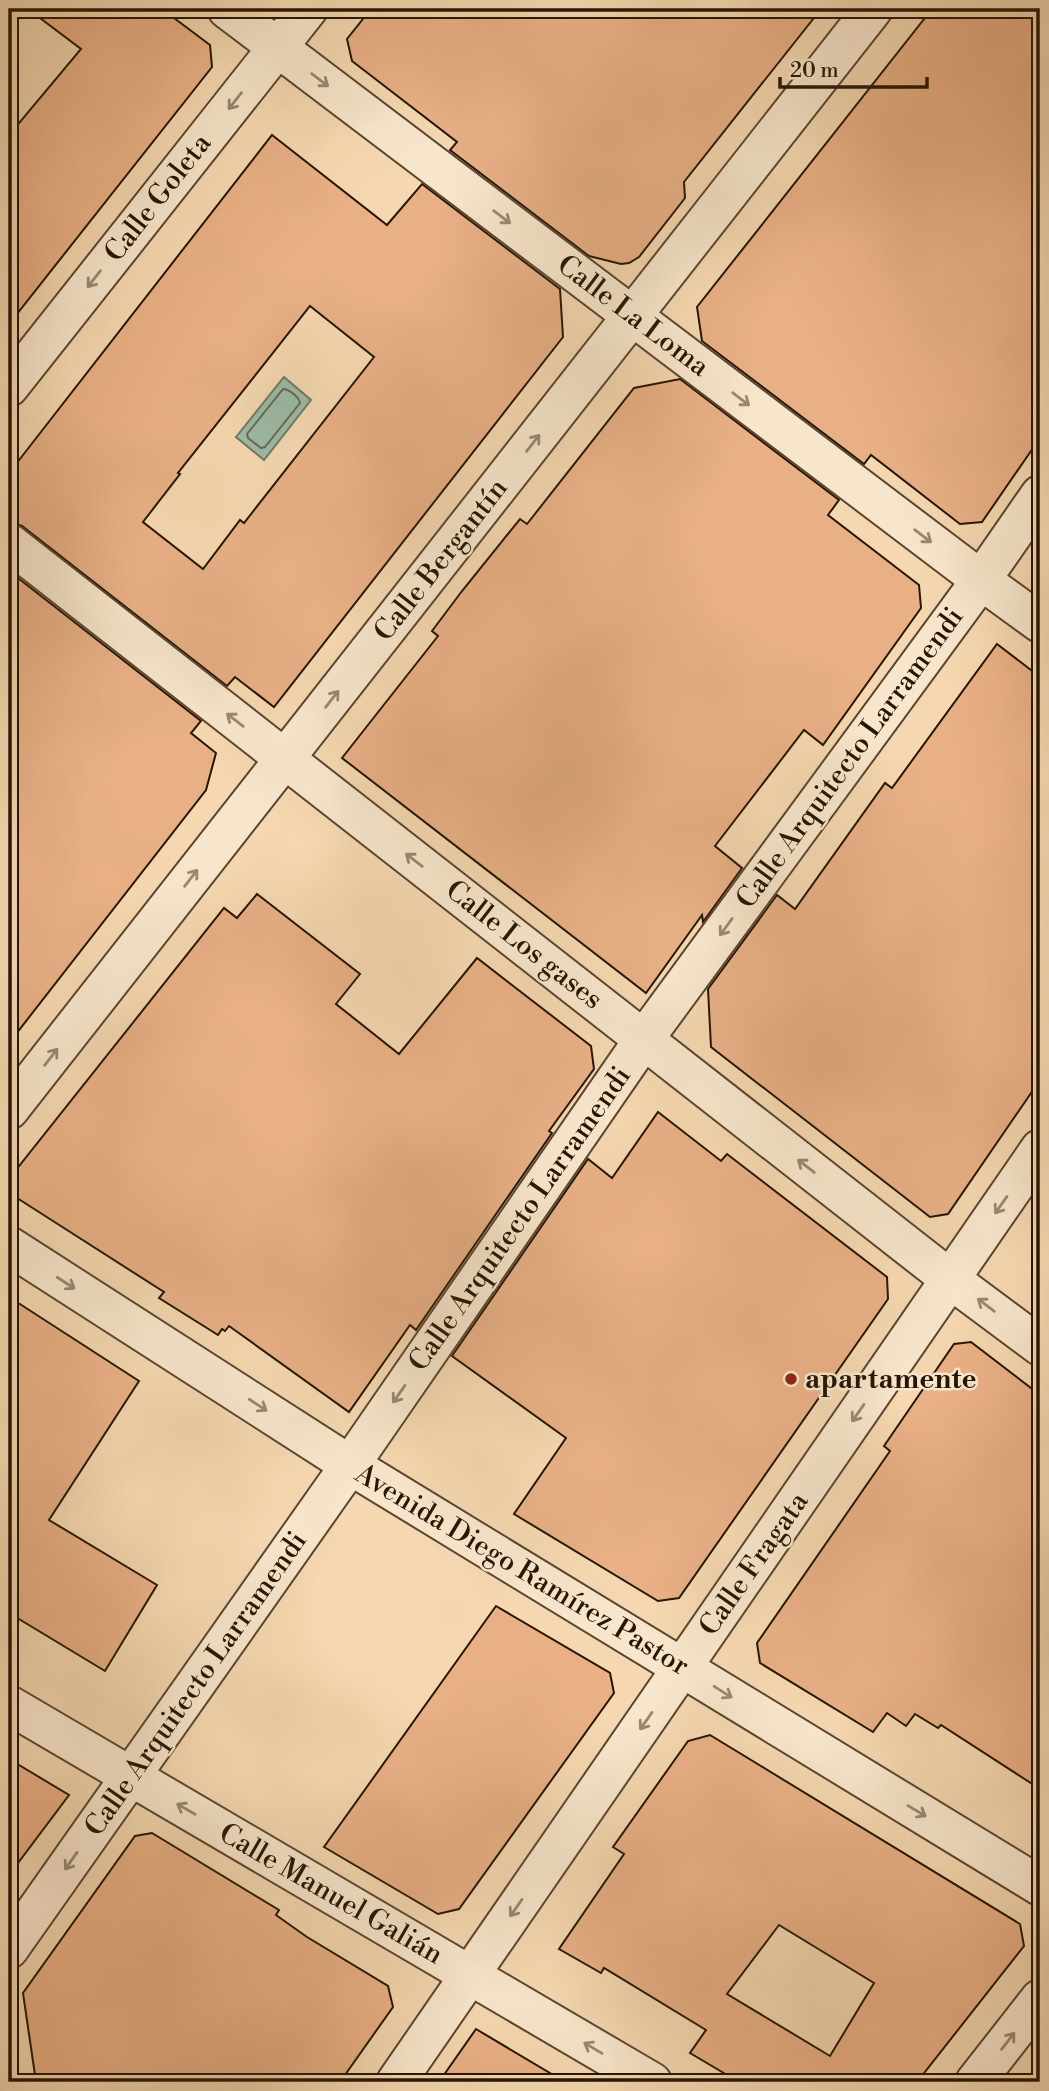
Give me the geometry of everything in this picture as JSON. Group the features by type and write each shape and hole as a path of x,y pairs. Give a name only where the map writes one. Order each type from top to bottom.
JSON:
{"street":[{"name":"Calle La Loma","path":"227,9 1040,623"},
{"name":"Calle Goleta","path":"9,387 308,9"},
{"name":"Calle Bergantín","path":"9,1110 873,9"},
{"name":"Calle Arquitecto Larramendi","path":"9,1948 351,1465 644,1039 981,580 1040,495"},
{"name":"Calle Los gases","path":"9,543 950,1279 1040,1346"},
{"name":"Calle Fragata","path":"396,2082 1040,1149"},
{"name":"Avenida Diego Ramírez Pastor","path":"9,1246 351,1465 1040,1886"},
{"name":"Calle Manuel Galián","path":"9,1706 652,2082"},
{"path":"975,2082 1040,1999"}],"water":[{"path":"284,377 311,400 264,460 236,437"}],"building":[{"path":"28,9 162,9 210,45 212,67 9,324 9,135 81,49"},
{"path":"371,9 821,9 684,182 685,198 639,257 621,264 589,256 450,150 457,142 352,61 347,39"},
{"path":"932,9 1040,9 1040,438 982,522 960,524 871,455 864,464 702,341 697,307"},
{"path":"272,135 387,225 422,184 560,289 563,337 274,707 235,677 227,686 22,526 9,522 9,473","holes":["310,306 374,357 244,523 240,520 203,569 143,522 180,474 178,473"]},
{"path":"680,379 839,500 828,515 919,585 921,608 823,745 804,730 715,846 742,868 703,922 702,915 646,993 342,758 438,636 432,631 462,591 520,519 527,524 634,388"},
{"path":"9,571 201,721 191,733 216,753 206,790 9,1043"},
{"path":"997,644 1040,677 1040,1080 948,1214 930,1217 711,1047 708,989 777,895 795,909 885,783 892,788"},
{"path":"257,894 360,974 336,1004 399,1054 477,958 591,1046 594,1069 549,1131 552,1133 416,1330 410,1325 349,1412 229,1326 225,1331 222,1329 218,1335 159,1298 164,1292 17,1198 12,1175 224,908 237,918"},
{"path":"658,1112 721,1161 727,1154 887,1277 888,1299 679,1598 658,1601 514,1514 566,1438 452,1356 588,1159 612,1178"},
{"path":"9,1297 139,1381 49,1520 157,1585 105,1671 9,1613"},
{"path":"971,1342 1040,1395 1040,1789 941,1725 938,1728 915,1714 906,1726 887,1713 873,1732 760,1663 757,1643 890,1451 884,1446 954,1344"},
{"path":"496,1606 610,1673 614,1693 459,1909 438,1914 324,1847"},
{"path":"710,1735 1020,1924 1024,1946 917,2082 739,2082 690,2053 706,2030 604,1968 601,1973 559,1949 624,1854 613,1847 688,1741","holes":["779,1925 874,1983 830,2056 727,1994"]},
{"path":"9,1759 69,1795 9,1875"},
{"path":"152,1833 279,1910 276,1915 307,1937 388,1986 393,2007 340,2082 36,2082 23,1993 135,1836"},
{"path":"476,2029 565,2082 439,2082"}],"place":[{"name":"apartamente","path":"791,1379"}]}
